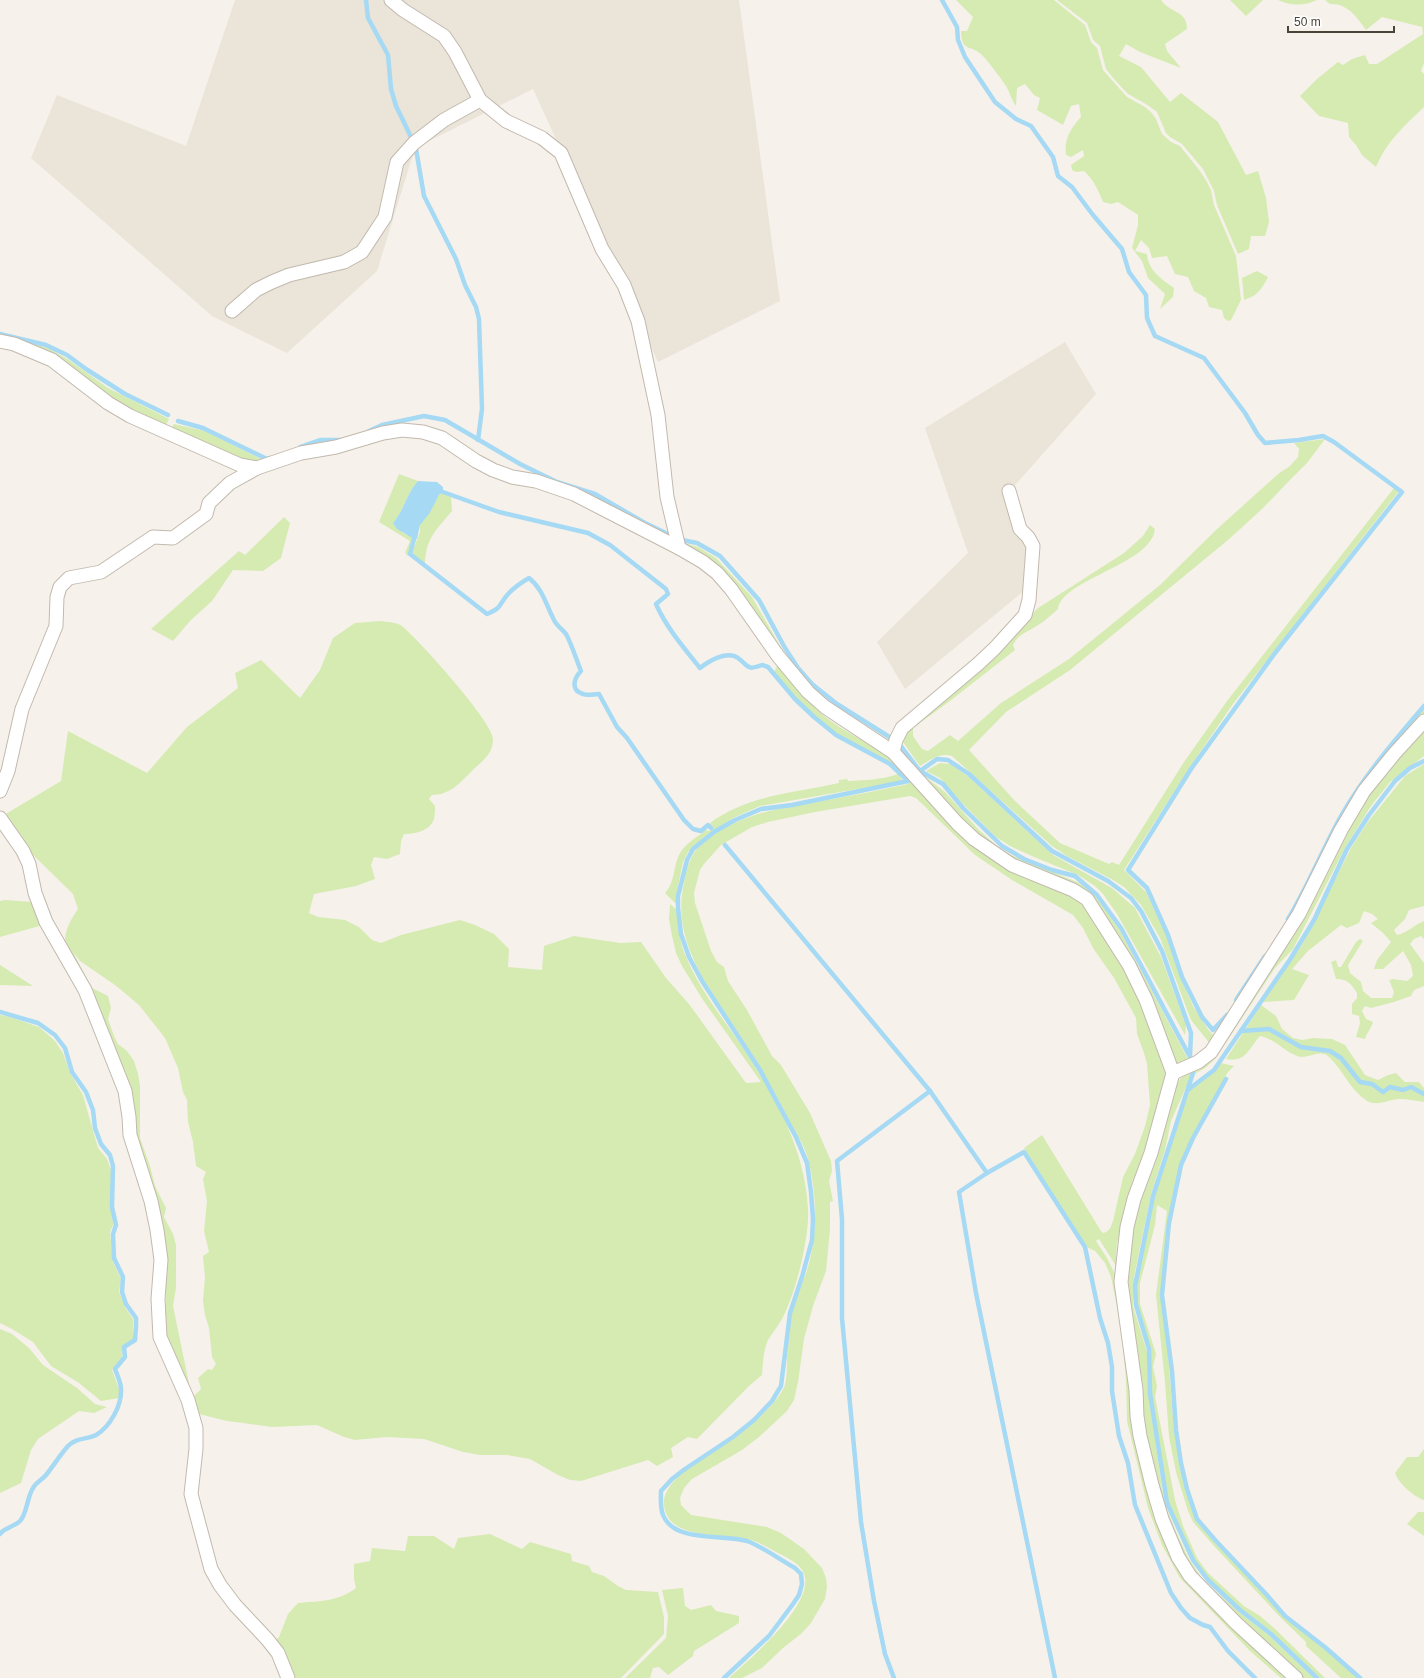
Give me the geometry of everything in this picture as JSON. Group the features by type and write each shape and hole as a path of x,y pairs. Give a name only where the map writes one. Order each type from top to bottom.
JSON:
{"street":[{"path":"391,0 444,36 455,52 480,100 506,121 542,138 560,153 602,249 624,285 638,321 658,415 667,497 679,548"},
{"path":"232,311 256,290 272,282 290,275 344,262 362,252 385,217 397,162 414,143 438,125 480,100"},
{"path":"0,341 14,344 52,360 108,403 130,416 240,465 257,468"},
{"path":"0,791 8,771 22,709 56,626 57,597 60,587 69,578 101,572 153,538 173,538 206,514 209,503 230,483 257,468 301,453 336,447 384,433 402,430 423,432 442,438 493,470 512,477 536,480 574,494 703,562 717,573 731,589 778,656 808,692 825,707 893,752 957,823 974,839 1012,865 1073,890 1087,899 1129,965 1148,1006 1173,1073 1151,1153 1134,1199 1127,1227 1121,1282 1136,1390 1136,1416 1140,1436 1162,1519 1178,1557 1190,1576 1236,1623 1296,1678"},
{"path":"893,752 896,740 902,728 984,658 1025,615 1029,600 1033,546 1028,537 1020,529 1009,491"},
{"path":"1173,1073 1198,1062 1211,1052 1299,914 1341,830 1364,791 1394,754 1424,721"},
{"path":"0,818 29,864 35,893 46,922 85,990 125,1091 130,1135 151,1201 157,1230 161,1260 158,1299 160,1337 188,1400 196,1428 196,1449 191,1494 211,1568 220,1585 278,1653 288,1678"}],"shaded area":[{"path":"235,0 739,0 780,301 658,362 533,89 415,148 377,271 287,353 212,316 31,158 57,95 186,146"},
{"path":"1065,342 1096,394 1015,485 1037,580 905,689 877,642 968,553 925,428"}],"green space":[{"path":"956,0 1054,0 1085,25 1091,42 1097,48 1103,70 1127,97 1151,112 1156,119 1162,134 1171,142 1180,146 1200,171 1211,190 1214,205 1236,256 1241,300 1231,320 1228,321 1224,318 1222,310 1209,307 1206,298 1194,291 1188,277 1175,274 1167,256 1152,258 1149,248 1141,240 1135,251 1147,254 1150,265 1156,274 1174,288 1173,297 1160,309 1165,294 1148,278 1142,261 1132,248 1138,225 1138,215 1118,202 1111,204 1103,202 1095,185 1087,174 1084,171 1076,172 1072,170 1071,165 1084,156 1083,150 1071,157 1066,155 1067,139 1081,117 1079,104 1071,106 1063,125 1037,110 1040,98 1034,95 1025,84 1017,88 1016,106 1006,86 986,59 979,52 968,47 963,42 961,38 961,31 967,31 973,17"},
{"path":"1057,0 1161,0 1169,8 1184,18 1187,29 1165,44 1167,51 1181,68 1140,52 1126,44 1119,56 1141,67 1170,102 1181,93 1218,122 1246,175 1258,171 1266,198 1269,222 1265,236 1251,236 1249,249 1238,254 1217,205 1214,191 1203,169 1182,144 1166,133 1157,112 1128,94 1114,79 1106,69 1100,46 1093,40 1087,23"},
{"path":"1230,0 1263,0 1246,16"},
{"path":"1278,0 1317,0 1298,4"},
{"path":"1325,0 1424,0 1424,63 1421,71 1424,74 1424,107 1403,127 1391,142 1380,158 1376,167 1362,155 1349,137 1348,123 1319,116 1300,96 1317,79 1338,62 1343,65 1352,59 1365,55 1369,64 1377,64 1423,34 1422,27 1382,17 1366,30 1359,20 1346,8 1336,4 1330,4"},
{"path":"1257,271 1268,277 1259,292 1244,300 1242,278"},
{"path":"19,340 48,348 69,360 108,388 169,419 165,427 126,409"},
{"path":"174,424 205,431 265,461 254,463 241,460 170,431"},
{"path":"1325,439 1307,463 1262,509 1228,540 1070,670 1006,712 969,750 1015,801 1060,843 1109,864 1112,862 1119,865 1184,762 1227,701 1394,488 1399,491 1233,704 1190,767 1124,870 1146,892 1168,939 1181,979 1193,1006 1207,1028 1213,1035 1216,1035 1298,906 1372,772 1390,748 1424,709 1424,716 1385,760 1297,912 1211,1045 1191,1020 1160,938 1141,905 1124,887 1067,856 1052,846 952,756 939,756 920,766 900,738 1038,608 1124,553 1143,536 1150,525 1155,529 1153,537 1144,548 1117,566 1072,590 1062,599 1058,609 1041,623 1018,638 1013,645 1015,650 913,728 913,736 922,749 928,751 950,735 958,741 1001,703 1069,659 1160,585 1216,530 1278,474 1290,466 1298,457 1299,449 1294,443"},
{"path":"399,474 418,481 393,523 403,533 413,538 408,556 405,553 410,541 379,522"},
{"path":"442,493 451,497 452,511 437,529 430,541 427,548 425,565 412,553 420,532 420,525 439,495"},
{"path":"284,517 290,523 281,558 263,571 233,570 212,601 190,621 173,641 151,629 239,551 245,555"},
{"path":"681,542 698,547 716,558 752,597 787,658 814,689 834,706 894,743 892,748 855,725 816,696 780,655 742,598 720,571 709,561 681,547"},
{"path":"381,621 395,623 402,626 454,681 481,716 490,730 493,739 491,750 485,758 458,785 444,793 432,795 429,799 435,806 435,814 432,823 426,829 404,834 401,841 400,854 387,859 374,857 371,865 375,879 356,886 314,894 309,913 318,917 345,920 359,927 372,940 381,943 401,935 460,920 494,934 509,949 508,967 542,970 544,946 574,936 620,943 641,942 666,978 689,1004 746,1083 761,1082 703,1000 682,966 676,953 672,936 669,919 670,904 677,910 681,942 691,968 709,999 750,1058 768,1089 785,1121 798,1154 806,1190 808,1208 807,1233 801,1264 793,1293 780,1323 766,1344 762,1375 749,1386 697,1439 688,1437 671,1448 673,1457 657,1466 648,1460 581,1481 570,1480 530,1459 507,1455 480,1455 463,1452 424,1439 386,1437 355,1440 344,1437 317,1425 272,1427 227,1421 199,1414 166,1339 166,1267 133,1128 65,945 65,935 68,926 78,909 73,894 30,852 4,815 61,781 68,731 147,773 187,727 238,688 235,673 261,660 300,698 320,670 333,638 355,623","holes":["73,952 80,961 115,985 139,1005 165,1038 178,1068 183,1092 187,1100 188,1122 193,1142 196,1166 206,1172 203,1179 207,1201 204,1231 209,1252 203,1256 205,1277 203,1301 209,1328 212,1357 216,1364 212,1370 208,1369 198,1378 201,1389 192,1398 173,1306 176,1288 176,1245 173,1234 164,1217 166,1208 155,1186 140,1138 140,1086 138,1074 134,1061 127,1051 118,1044 114,1036 108,1019 111,1008 108,996 92,988"]},
{"path":"778,664 803,695 824,716 841,728 878,749 902,770 899,771 878,755 846,739 820,721 788,689 774,672"},
{"path":"1424,725 1424,756 1390,782 1371,806 1345,848 1293,949 1275,968 1215,1059 1205,1068 1191,1076 1171,1121 1165,1150 1151,1194 1134,1277 1133,1306 1147,1352 1148,1389 1162,1488 1166,1507 1178,1536 1189,1559 1204,1581 1239,1612 1269,1635 1314,1678 1303,1678 1211,1593 1187,1563 1167,1519 1156,1477 1144,1419 1137,1348 1129,1306 1127,1277 1134,1220 1174,1087 1181,1078 1204,1062 1366,794"},
{"path":"899,746 919,772 945,792 979,830 997,846 1011,855 1077,882 1089,889 1119,929 1190,1063 1178,1064 1174,1060 1099,907 1010,859 980,839 898,751"},
{"path":"940,763 951,764 970,778 1053,855 1112,888 1135,908 1161,957 1186,1025 1185,1035 1117,914 1103,894 1095,886 1078,875 1010,846 996,837 961,802 940,778 926,771"},
{"path":"1424,764 1424,906 1409,910 1405,919 1394,930 1397,935 1401,934 1424,921 1424,939 1421,936 1414,939 1410,944 1424,963 1424,986 1414,990 1411,996 1394,1002 1371,1008 1365,1006 1362,1011 1366,1019 1373,1022 1365,1039 1356,1037 1360,1023 1359,1016 1352,1014 1352,1004 1357,998 1357,993 1349,983 1344,980 1336,979 1331,962 1336,960 1338,967 1341,967 1356,942 1360,939 1363,941 1348,965 1350,973 1361,982 1363,991 1371,998 1392,998 1394,992 1389,980 1393,979 1407,981 1413,976 1411,965 1403,951 1383,969 1374,969 1377,960 1391,942 1371,923 1378,919 1372,914 1364,911 1359,923 1347,928 1341,925 1308,951 1292,969 1309,975 1294,1000 1263,1002 1302,945 1351,848 1367,823 1405,776"},
{"path":"898,774 903,781 760,806 733,818 707,835 688,852 683,862 676,904 665,893 671,884 682,849 706,830 709,831 713,828 710,823 740,806 772,796 839,783 839,780 847,779 848,781 873,779"},
{"path":"913,781 968,840 983,853 999,864 1053,887 1085,904 1108,939 1142,1001 1165,1069 1165,1084 1117,1243 1116,1258 1118,1269 1099,1239 1096,1241 1117,1278 1128,1359 1170,1551 1289,1678 1281,1678 1249,1650 1180,1578 1162,1545 1148,1508 1127,1421 1126,1379 1121,1325 1111,1277 1105,1263 1095,1251 1087,1247 1024,1148 1042,1135 1101,1231 1103,1233 1111,1227 1123,1177 1135,1154 1145,1126 1150,1105 1147,1064 1137,1034 1136,1018 1114,978 1093,948 1083,928 1073,915 1012,880 975,855 916,798 910,796 815,812 752,827 721,845 704,864 700,870 694,893 695,903 711,951 717,962 724,967 728,981 747,1010 772,1056 781,1065 810,1113 831,1161 832,1171 829,1181 833,1201 830,1202 830,1229 826,1271 813,1306 804,1339 794,1400 787,1411 759,1437 742,1450 692,1479 684,1488 680,1498 681,1505 691,1515 767,1527 781,1533 804,1549 822,1568 826,1578 827,1587 825,1599 811,1623 802,1633 783,1648 762,1668 742,1678 729,1678 764,1646 789,1618 798,1604 804,1590 805,1578 803,1571 794,1562 755,1541 699,1533 686,1530 675,1525 668,1517 664,1505 666,1494 681,1474 739,1435 771,1406 782,1392 786,1378 792,1311 807,1272 812,1251 815,1222 815,1202 809,1163 801,1142 759,1066 702,977 691,954 684,932 681,908 685,879 690,861 698,848 715,834 741,820 769,811 908,784"},
{"path":"0,901 32,902 43,925 0,937"},
{"path":"0,965 33,986 0,985"},
{"path":"1261,1005 1276,1016 1282,1029 1293,1038 1302,1040 1313,1038 1332,1039 1345,1045 1365,1075 1378,1080 1396,1073 1405,1082 1419,1082 1424,1088 1424,1102 1396,1099 1379,1103 1371,1103 1351,1086 1329,1057 1322,1054 1305,1057 1297,1056 1270,1040 1260,1036 1243,1057 1233,1060 1226,1059"},
{"path":"0,1015 39,1027 55,1041 63,1053 70,1073 83,1095 98,1148 107,1159 111,1170 113,1225 110,1232 113,1262 121,1279 119,1292 126,1309 133,1319 133,1340 123,1345 122,1358 112,1370 119,1389 119,1398 101,1401 79,1383 51,1366 33,1342 0,1323"},
{"path":"1221,1063 1234,1066 1228,1072 1192,1137 1180,1165 1169,1223 1161,1297 1166,1327 1174,1431 1186,1492 1196,1521 1217,1545 1267,1596 1285,1618 1358,1678 1341,1678 1306,1646 1306,1642 1281,1618 1193,1522 1188,1511 1176,1472 1169,1437 1156,1295 1167,1211 1157,1205 1155,1225 1140,1283 1140,1304 1156,1354 1153,1367 1157,1386 1155,1397 1175,1500 1183,1526 1197,1558 1208,1573 1244,1606 1260,1616 1274,1628 1325,1678 1320,1678 1273,1633 1241,1609 1209,1579 1194,1560 1168,1503 1152,1394 1150,1349 1137,1306 1136,1286 1154,1196 1176,1126 1190,1090 1201,1080 1214,1072"},
{"path":"0,1329 12,1334 29,1348 43,1365 77,1388 95,1404 107,1407 94,1413 79,1411 38,1439 31,1450 21,1483 0,1493"},
{"path":"1424,1449 1424,1500 1415,1496 1407,1489 1395,1473 1407,1457 1418,1457"},
{"path":"1418,1512 1424,1512 1424,1536 1407,1524"},
{"path":"490,1534 522,1549 530,1542 571,1554 572,1561 589,1566 592,1572 604,1576 626,1590 658,1592 664,1617 664,1634 621,1678 291,1678 273,1642 279,1637 288,1614 298,1603 335,1598 349,1593 356,1588 354,1579 354,1564 370,1561 372,1548 405,1551 408,1536 434,1536 454,1549 458,1538"},
{"path":"683,1588 685,1606 691,1610 711,1605 716,1611 739,1616 739,1623 694,1651 693,1656 668,1675 659,1667 653,1668 650,1678 625,1678 666,1638 668,1616 662,1590"}],"water":[{"path":"418,481 437,482 443,487 443,492 439,495 429,514 420,525 417,539 414,539 397,529 393,523"}],"waterway":[{"path":"366,0 368,18 388,55 391,89 396,106 412,139"},
{"path":"942,0 957,27 958,40 965,57 995,102 1016,119 1031,126 1053,157 1058,176 1072,187 1093,215 1122,249 1129,272 1146,295 1147,318 1155,336 1204,358 1245,413 1258,435 1265,443 1323,436 1334,442 1402,492 1275,653 1191,769 1128,870 1147,888 1168,935 1182,977 1202,1017 1213,1030 1227,1015"},
{"path":"416,149 424,196 456,259 465,285 476,307 479,319 482,409 478,440"},
{"path":"0,334 46,345 67,355 125,394 168,415"},
{"path":"369,431 382,425 424,416 445,420 520,464 557,482 595,494 645,523 670,535"},
{"path":"178,421 203,428 267,459 270,458"},
{"path":"300,447 320,440 341,440"},
{"path":"443,492 499,512 588,533 610,545 666,589 668,594 656,604 670,629 700,668 718,657 729,655 738,658 750,668 762,665 768,667 795,699 836,735 890,764 908,781"},
{"path":"414,539 410,554 487,614 499,607 509,593 521,583 529,578 534,582 541,592 555,622 566,634 572,647 581,671 575,680 574,684 576,690 585,695 599,694 617,727 627,738 684,820 693,829 701,831 708,825 711,828"},
{"path":"682,540 697,543 720,556 759,600 785,648 798,668 812,684 837,704 891,738"},
{"path":"1288,919 1350,801 1380,759 1424,706"},
{"path":"900,745 920,771 943,784 963,808 1002,846 1024,859 1052,870 1075,876 1097,895 1121,928 1190,1057"},
{"path":"920,771 937,759 948,760 969,774 1052,851 1108,881 1131,898 1141,911 1162,951 1191,1033 1190,1056"},
{"path":"1189,1089 1214,1070 1291,958 1314,920 1347,849 1369,815 1395,781 1410,768 1424,761"},
{"path":"724,1678 769,1636 793,1604 799,1595 802,1584 801,1574 795,1568 753,1543 737,1539 688,1534 677,1530 669,1524 663,1515 661,1506 661,1491 672,1479 685,1469 733,1437 754,1420 772,1401 781,1386 790,1313 812,1240 813,1219 807,1163 796,1137 760,1070 702,981 689,957 681,934 678,896 687,860 693,849 714,832 735,820 761,809 792,805 908,781"},
{"path":"725,845 930,1091 987,1173 959,1192 976,1293 1055,1678"},
{"path":"1236,1000 1265,956"},
{"path":"0,1012 38,1023 55,1035 65,1048 72,1072 86,1092 93,1110 95,1128 101,1144 110,1155 113,1166 112,1207 116,1225 113,1234 114,1258 123,1277 122,1292 126,1304 136,1318 135,1340 124,1347 125,1357 115,1369 120,1384 121,1395 114,1415 106,1427 96,1435 75,1441 68,1446 46,1475 34,1486 20,1521 0,1534"},
{"path":"1241,1031 1269,1029 1301,1047 1330,1051 1341,1058 1360,1082 1372,1084 1383,1092 1390,1087 1403,1090 1411,1087 1424,1094"},
{"path":"1193,1073 1153,1196 1135,1286 1136,1305 1149,1349 1150,1393 1167,1503 1193,1560 1208,1580 1240,1610 1271,1634 1317,1678"},
{"path":"1226,1079 1193,1138 1181,1165 1169,1223 1162,1295 1172,1371 1176,1430 1181,1463 1187,1489 1197,1519 1285,1616 1326,1648 1360,1678"},
{"path":"894,1678 885,1654 874,1601 861,1522 842,1318 842,1219 837,1161 930,1091"},
{"path":"987,1173 1024,1152 1085,1247 1100,1318 1108,1343 1112,1367 1112,1391 1119,1436 1128,1463 1135,1505 1171,1593 1181,1608 1190,1618 1210,1627 1228,1651 1255,1678"}]}
